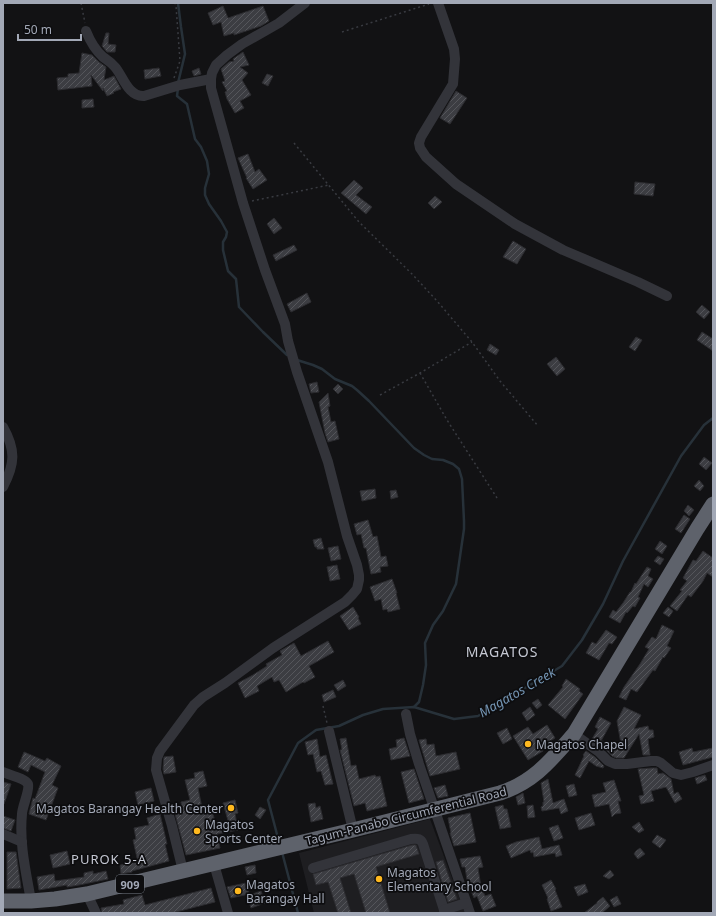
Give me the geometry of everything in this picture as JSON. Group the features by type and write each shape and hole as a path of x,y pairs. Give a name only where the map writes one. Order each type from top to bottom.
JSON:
{"highway":[{"name":"Tagum-Panabo Circumferential Road","path":"3,901 55,899 87,894 500,793 523,783 540,771 574,734 713,504"}],"street":[{"path":"183,871 156,770 157,758 160,751 194,706 203,698 273,648 345,602 357,588 359,580 359,575 345,530 328,462 297,372 288,341 285,324 243,203 211,88 211,79 216,65 227,55 242,44 279,23 305,3"},
{"path":"438,3 454,49 455,70 453,84 421,137 419,144 420,148 426,157 456,184 515,224 563,250 667,296"},
{"path":"86,31 91,44 96,51 115,67 132,92 142,96 169,88 211,79"},
{"path":"3,427 10,441 13,454 10,471 3,487"},
{"path":"406,714 419,764 470,913"},
{"path":"329,731 353,830"},
{"path":"574,734 599,752 608,761 615,764 657,761 673,773 681,775 713,765"},
{"path":"3,772 25,781 28,785 28,792 23,804 22,842 31,901"},
{"path":"3,834 22,842"},
{"path":"313,868 419,838 424,844 444,912 466,903"},
{"path":"214,864 228,913"},
{"path":"87,894 96,913"}],"path":[{"path":"81,3 86,31"},
{"path":"169,88 180,60 175,3"},
{"path":"342,32 431,3"},
{"path":"294,142 359,222 413,275 472,342 500,381 538,426"},
{"path":"243,203 329,185"},
{"path":"380,395 472,342"},
{"path":"420,373 447,420 497,498"},
{"path":"323,706 326,719"}],"shaded area":[{"name":"Magatos Elementary School","path":"430,819 465,913 314,913 299,853"}],"building":[{"path":"223,6 228,18 263,6 269,21 261,26 234,35 234,33 224,36 221,22 213,25 208,13"},
{"path":"106,33 109,33 108,44 116,45 115,52 107,52 102,46"},
{"path":"243,52 249,65 240,67 248,73 242,80 251,95 240,101 244,108 235,113 227,99 225,92 227,91 222,82 225,81 221,69 229,62 234,61 233,59"},
{"path":"82,53 92,55 106,67 104,80 114,76 121,89 107,96 103,88 103,91 91,75 92,86 58,90 57,78 68,77 68,74 79,73"},
{"path":"159,68 161,76 145,79 144,70"},
{"path":"199,68 201,74 194,76 192,71"},
{"path":"267,74 273,76 268,86 262,83"},
{"path":"456,91 467,98 450,124 440,118"},
{"path":"93,99 94,107 82,108 82,100"},
{"path":"248,154 255,172 259,169 267,180 253,189 246,178 238,158"},
{"path":"354,180 363,188 356,195 372,207 366,214 341,193"},
{"path":"635,182 655,184 653,196 634,194"},
{"path":"435,196 442,202 434,209 428,203"},
{"path":"274,218 282,228 274,234 267,224"},
{"path":"513,241 526,249 517,264 503,257"},
{"path":"294,245 297,250 276,261 273,255"},
{"path":"307,293 311,302 291,312 287,304"},
{"path":"702,305 710,312 704,319 696,312"},
{"path":"702,332 713,339 713,351 697,340"},
{"path":"636,337 642,340 635,351 629,347"},
{"path":"490,344 499,350 496,355 487,350"},
{"path":"556,357 565,369 557,376 547,364"},
{"path":"317,382 319,392 311,393 309,384"},
{"path":"338,384 343,389 338,394 333,389"},
{"path":"328,393 330,406 328,407 331,422 335,421 339,439 328,442 319,402"},
{"path":"704,457 712,463 706,470 699,464"},
{"path":"699,480 704,486 700,491 694,486"},
{"path":"375,489 376,498 362,501 360,491"},
{"path":"396,490 398,497 391,499 390,491"},
{"path":"688,505 694,510 689,516 684,511"},
{"path":"684,515 690,519 681,533 675,529"},
{"path":"368,520 373,537 377,536 381,557 386,556 388,566 380,567 381,572 371,574 366,548 364,548 361,534 357,535 354,524"},
{"path":"321,538 324,549 317,549 313,540"},
{"path":"660,541 667,546 662,554 655,549"},
{"path":"338,546 341,559 331,561 328,548"},
{"path":"703,551 713,558 713,577 707,573 691,597 688,595 677,611 670,606 682,591 680,590 687,581 683,578 693,560 696,561"},
{"path":"658,556 664,559 660,565 654,561"},
{"path":"337,565 340,579 330,581 327,567"},
{"path":"647,567 651,569 648,576 653,579 648,587 644,584 638,597 640,598 635,607 633,606 627,613 626,612 620,623 609,617 613,610 616,612 623,603"},
{"path":"392,579 397,593 400,609 388,612 387,609 383,610 381,599 375,601 370,587"},
{"path":"353,607 361,624 349,630 340,616"},
{"path":"668,607 673,611 669,617 663,613"},
{"path":"662,625 674,631 667,646 671,648 664,658 663,657 655,671 653,670 637,692 631,689 626,700 619,697 649,649 645,647 652,637 656,639"},
{"path":"606,630 617,637 612,644 609,643 599,660 586,653 592,642 596,644"},
{"path":"328,641 334,652 309,666 315,677 286,692 279,680 274,682 272,677 257,686 259,691 245,698 238,683 253,675 267,666 266,664 282,655 280,651 294,643 301,656"},
{"path":"566,679 580,689 579,691 583,694 565,719 548,705 563,687 562,686"},
{"path":"343,680 346,686 338,691 334,685"},
{"path":"333,690 336,697 324,702 322,695"},
{"path":"538,699 542,705 537,709 532,703"},
{"path":"530,707 535,715 527,721 522,713"},
{"path":"624,707 641,715 634,729 648,726 649,730 653,730 654,737 648,739 650,755 643,755 639,734 624,758 616,758 612,756 592,739 598,729 595,727 600,717 611,723 601,741 621,744 617,721"},
{"name":"Magatos Chapel","path":"547,725 555,738 541,747 543,751 528,760 513,736 528,727 533,734"},
{"path":"507,728 512,739 503,744 497,733"},
{"path":"346,738 351,766 356,765 359,779 375,775 376,777 380,776 387,806 367,811 365,803 354,806 340,750 342,750 340,739"},
{"path":"404,738 410,756 391,760 389,749 397,747 396,740"},
{"path":"317,739 320,757 326,755 333,784 325,785 321,771 317,772 313,754 308,755 305,742"},
{"path":"426,739 427,745 434,744 436,756 456,752 460,769 430,776 419,740"},
{"path":"692,748 693,752 713,748 713,757 683,765 679,752"},
{"path":"586,751 604,766 603,768 596,766 589,761 580,778 575,775"},
{"path":"24,752 45,761 47,758 61,766 52,785 58,788 46,820 29,814 33,798 35,799 45,772 31,765 28,772 18,767"},
{"path":"173,756 176,772 164,774 164,757"},
{"path":"657,768 658,774 663,773 671,779 674,794 678,792 682,799 675,803 666,787 651,791 654,801 641,804 639,796 644,795 638,769"},
{"path":"414,769 424,799 409,803 401,772"},
{"name":"Magatos Sports Center","path":"203,771 207,786 198,788 202,808 211,806 216,826 229,824 223,803 235,800 238,813 235,814 238,830 217,834 220,848 186,855 175,814 183,812 181,802 190,800 185,780 195,778 194,773"},
{"path":"705,775 707,780 697,784 695,778"},
{"path":"548,779 553,803 564,799 568,811 561,814 559,808 542,811 541,807 543,806 544,802 541,783"},
{"path":"614,780 621,801 618,801 621,813 615,814 612,817 609,804 595,807 592,795 606,792 603,783"},
{"path":"3,782 11,784 4,804 3,804"},
{"path":"574,784 577,795 569,797 566,786"},
{"path":"445,785 448,796 438,798 434,788"},
{"path":"151,788 154,801 138,805 135,792"},
{"path":"523,793 525,803 518,805 516,797"},
{"path":"315,803 316,808 320,806 323,819 311,822 308,804"},
{"path":"503,805 504,809 507,809 511,827 500,829 495,807"},
{"path":"533,805 535,817 528,818 527,806"},
{"path":"260,807 266,810 260,819 255,815"},
{"path":"470,813 476,842 454,846 448,818"},
{"path":"591,813 595,825 579,830 575,818"},
{"path":"160,814 167,844 165,844 169,861 121,874 120,865 138,862 133,840 136,839 134,828 149,825 147,818"},
{"path":"3,816 15,820 11,831 3,828"},
{"path":"639,822 644,830 639,833 632,827"},
{"path":"558,825 563,838 554,841 549,828"},
{"path":"657,835 666,840 660,848 652,842"},
{"path":"539,837 542,849 559,845 562,855 556,857 555,853 534,857 533,852 531,853 530,850 511,858 506,846 516,842"},
{"path":"416,845 419,854 376,867 390,913 366,913 354,874 340,878 351,913 338,913 328,882 316,885 313,874"},
{"path":"640,848 645,854 638,859 634,854"},
{"path":"67,851 70,864 53,868 50,855"},
{"path":"7,852 16,852 21,888 7,889"},
{"path":"480,856 483,867 478,868 481,887 485,896 491,894 496,906 483,911 477,896 474,898 468,886 465,867 462,867 460,859"},
{"path":"443,860 457,899 448,902 436,862"},
{"path":"255,865 256,873 247,875 245,867"},
{"path":"610,870 614,875 609,879 603,876"},
{"path":"93,871 93,874 106,871 108,879 67,887 67,885 39,890 37,877 54,874 55,881 84,877 84,873"},
{"path":"551,880 556,889 555,890 562,907 551,911 548,898 542,885"},
{"name":"Magatos Barangay Hall","path":"246,883 249,894 231,898 227,887"},
{"path":"585,884 588,892 578,896 574,887"},
{"path":"211,888 215,902 172,913 102,913 101,908 124,904 123,900 142,895 145,905"},
{"path":"261,891 265,903 251,908 247,896"},
{"path":"617,896 621,904 614,907 610,900"},
{"path":"603,897 610,906 602,913 584,913 597,903"}],"waterway":[{"path":"178,3 185,54 178,83"},
{"path":"178,88 177,96 187,104 195,139 201,147 207,161 209,174 205,188 205,195 227,232 223,242 223,250 228,271 236,279 239,307 287,355"},
{"path":"297,360 322,369 335,379 352,386 369,401 414,448 432,459 443,460 453,464 459,469 462,479 464,529 456,584 443,611 433,625 425,643 426,665 423,685 419,702 414,707"},
{"name":"Magatos Creek","path":"279,842 268,800 298,743 316,730 339,726 363,715 383,709 414,707 454,719 478,716 562,666 582,640 603,604 623,561 681,456 704,425 713,418"},
{"name":"Magatos Creek","path":"282,852 298,913"}],"place":[{"name":"Magatos Chapel","path":"528,744"},
{"name":"Magatos Barangay Health Center","path":"231,808"},
{"name":"Magatos Sports Center","path":"197,831"},
{"name":"Magatos Elementary School","path":"379,879"},
{"name":"Magatos Barangay Hall","path":"238,891"}],"district":[{"name":"MAGATOS","path":"502,651"},
{"name":"PUROK 5-A","path":"109,859"}]}
